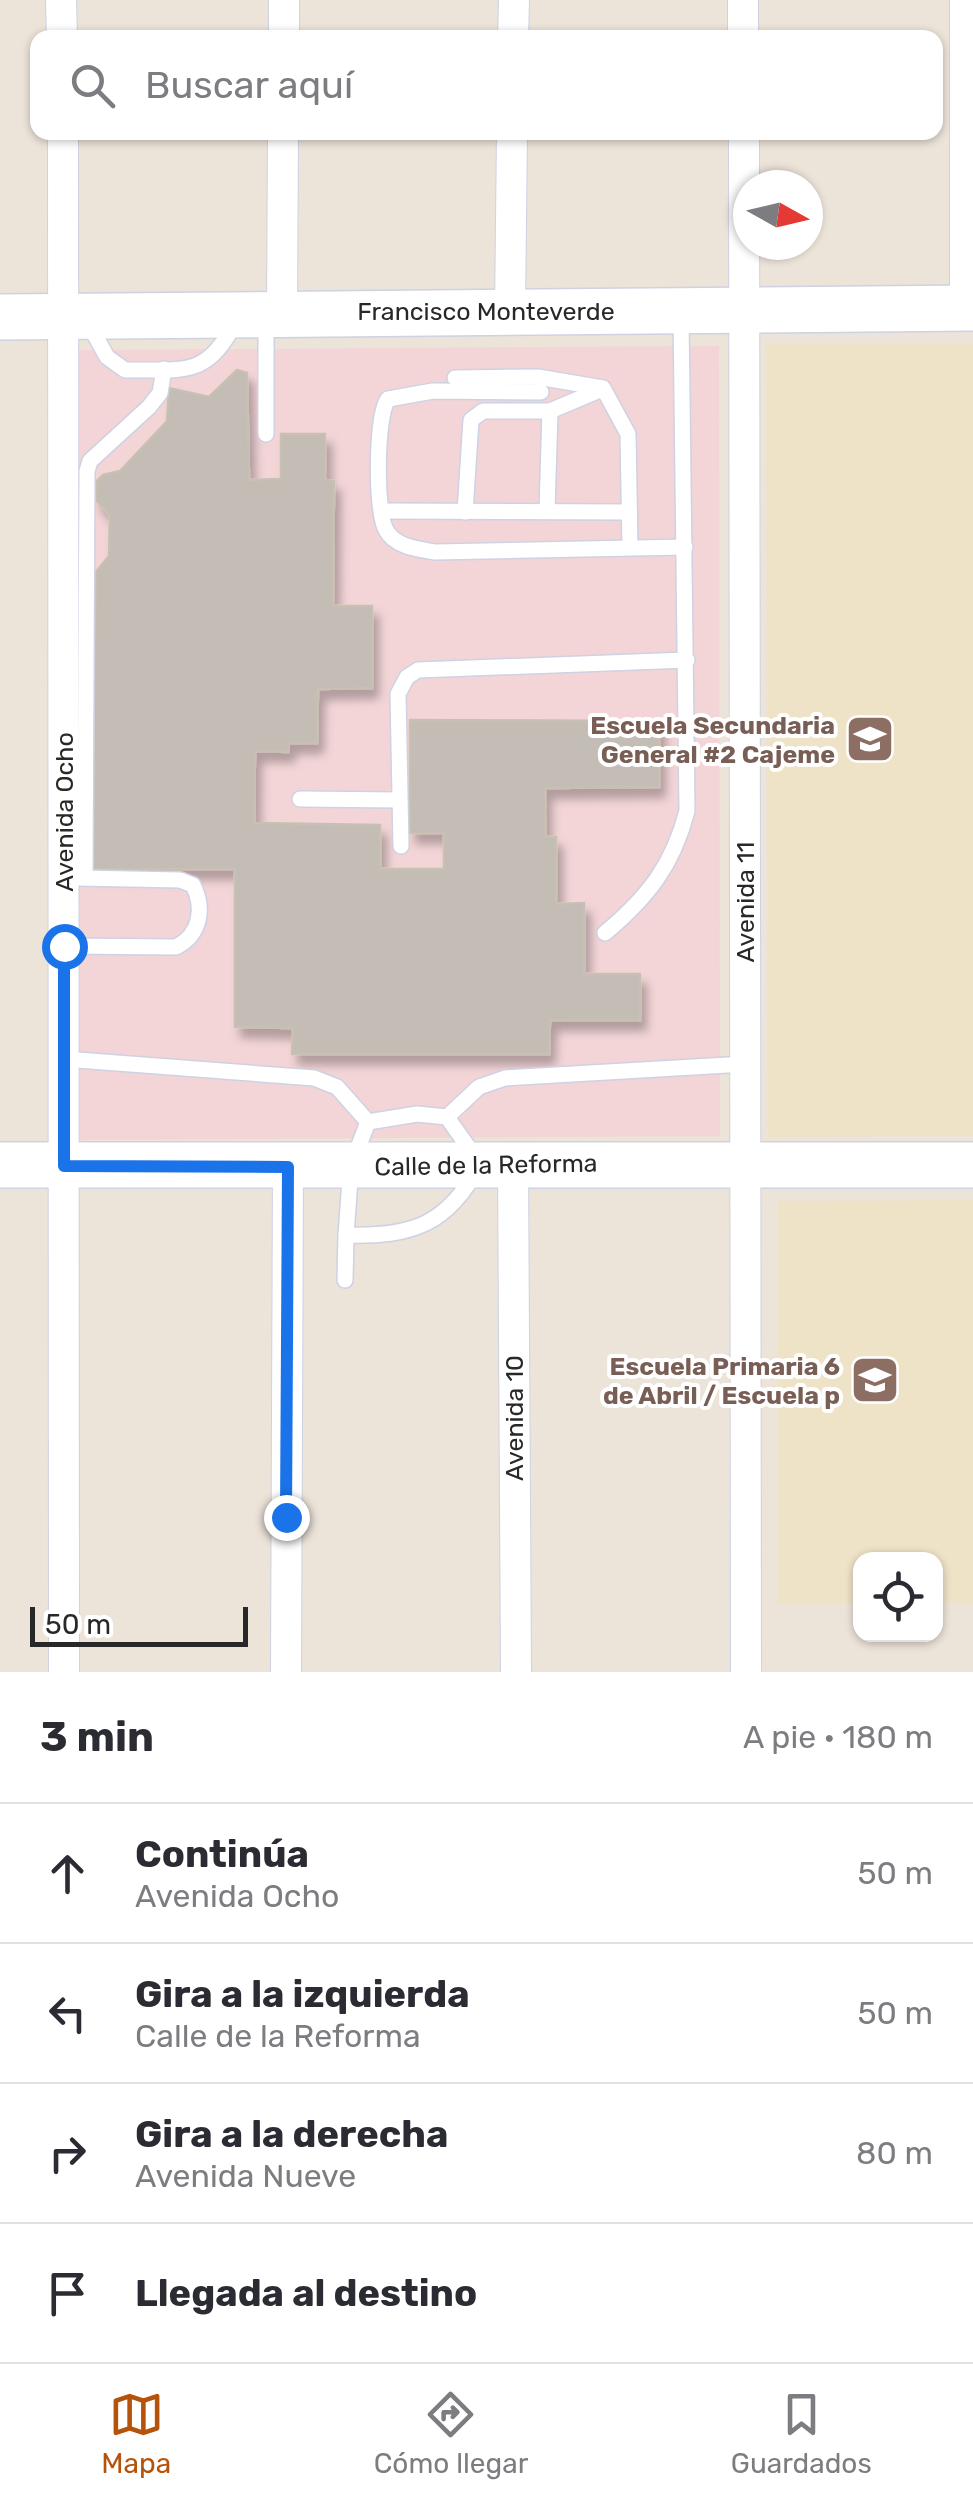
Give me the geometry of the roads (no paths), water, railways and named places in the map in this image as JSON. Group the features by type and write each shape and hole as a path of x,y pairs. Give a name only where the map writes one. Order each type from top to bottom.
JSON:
{"main road":[{"name":"Francisco Monteverde","path":"0,317 969,308"},
{"name":"Calle de la Reforma","path":"0,1165 973,1164"}],"street":[{"path":"62,0 62,30"},
{"path":"284,0 284,30"},
{"path":"513,30 514,0"},
{"path":"743,0 743,30"},
{"path":"966,0 969,308"},
{"name":"Avenida Ocho","path":"63,140 74,316 74,878 64,946 64,1672"},
{"path":"263,313 282,140"},
{"path":"510,311 512,140"},
{"name":"Avenida 11","path":"744,140 746,1672"},
{"name":"Avenida 10","path":"496,1164 516,1672"},
{"path":"286,1672 288,1167"}],"lane":[{"path":"605,933 636,907 664,874 678,844 689,772 681,310"},
{"path":"74,316 118,366 164,369 204,364 263,313"},
{"path":"263,313 266,434"},
{"path":"64,946 176,948 191,940 198,924 199,898 193,885 180,880 74,878 87,472 90,461 160,394 164,369"},
{"path":"455,378 538,377 604,388"},
{"path":"604,388 628,434 630,547"},
{"path":"465,512 471,420 483,411 550,410 604,388"},
{"path":"540,392 433,391 388,399 379,416 385,530 410,548 685,546"},
{"path":"547,510 550,410"},
{"path":"382,511 630,512"},
{"path":"400,846 398,694 407,676 418,670 687,660"},
{"path":"300,799 399,800"},
{"path":"64,1058 314,1078 337,1087 368,1122"},
{"path":"447,1117 479,1087 504,1078 745,1064"},
{"path":"346,1235 385,1236 438,1219 496,1164 447,1117 391,1115 368,1122"},
{"path":"345,1280 351,1166 368,1122"}],"place":[{"name":"Escuela Secundaria General #2 Cajeme","path":"870,739"},
{"name":"Escuela Primaria 6 de Abril / Escuela p","path":"875,1380"}]}
